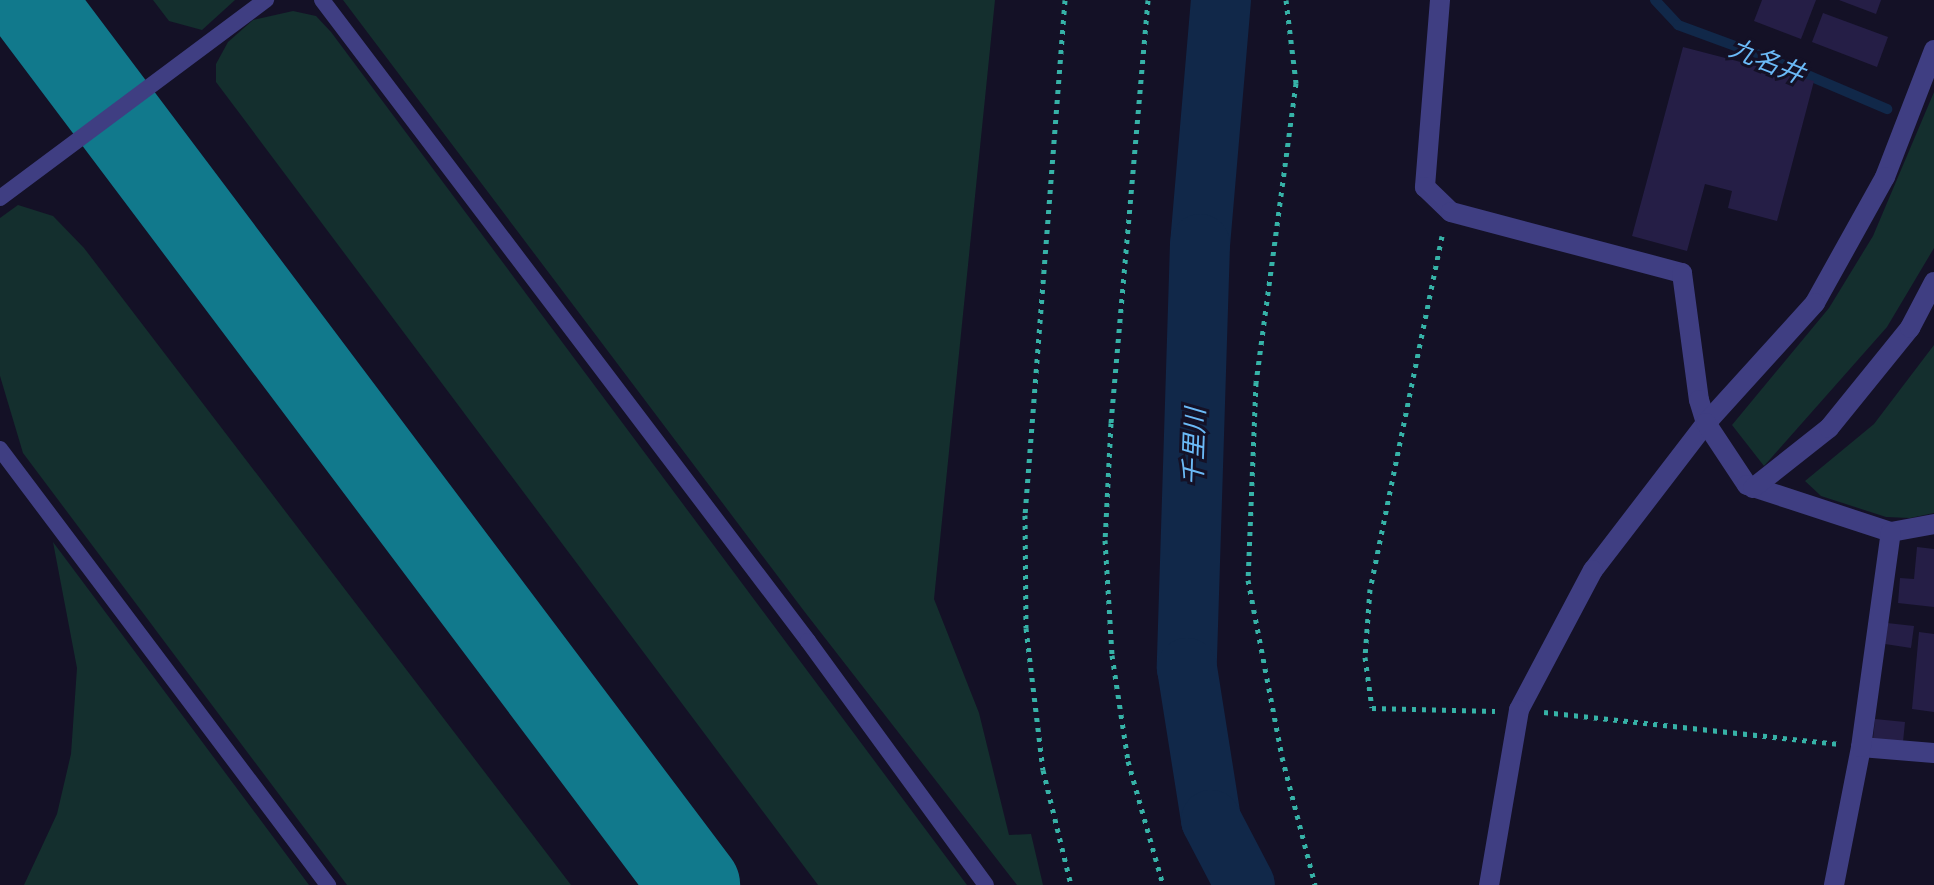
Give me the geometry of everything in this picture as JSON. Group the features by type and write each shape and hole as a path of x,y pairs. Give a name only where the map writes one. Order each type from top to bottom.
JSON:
{"street":[{"path":"1440,0 1425,187 1451,212 1682,273 1699,400 1706,423 1747,485 1891,532 1934,524"},
{"path":"1489,885 1519,710 1593,570 1706,423 1815,303 1885,177 1934,50"},
{"path":"1753,488 1829,428 1910,328 1934,282"},
{"path":"1834,885 1861,747 1891,532"},
{"path":"1861,747 1934,753"}],"lane":[{"path":"0,198 266,0"},
{"path":"322,0 808,641 986,885"},
{"path":"0,449 328,885"}],"path":[{"path":"1065,0 1026,499 1025,557 1026,628 1043,770 1071,885"},
{"path":"1148,0 1111,423 1105,540 1112,655 1128,761 1163,885"},
{"path":"1286,0 1296,83 1256,382 1248,580 1282,757 1315,885"},
{"path":"1451,212 1443,230 1370,589 1365,657 1372,708 1519,710 1861,747"}],"green space":[{"path":"153,0 235,0 202,30 169,21"},
{"path":"343,0 995,0 934,599 979,713 1009,835 1031,834 1043,885 1017,885 804,611"},
{"path":"293,11 316,16 331,32 967,885 818,885 216,82 216,64 228,42 253,20"},
{"path":"1934,92 1934,248 1887,327 1764,466 1732,425 1829,308 1873,236"},
{"path":"18,205 53,216 84,248 571,885 347,885 23,453 0,376 0,218"},
{"path":"1934,345 1934,513 1910,518 1886,517 1821,496 1805,481 1874,424"},
{"path":"53,542 309,885 24,885 57,814 71,754 77,668"}],"building":[{"path":"1762,0 1816,0 1801,39 1754,21"},
{"path":"1839,0 1881,0 1876,14"},
{"path":"1823,13 1888,37 1877,67 1812,42"},
{"path":"1683,47 1814,81 1777,221 1728,208 1732,191 1705,184 1687,251 1632,236"},
{"path":"1917,547 1934,549 1934,607 1898,603 1900,578 1914,579"},
{"path":"1887,623 1914,626 1911,648 1885,644"},
{"path":"1919,632 1934,634 1934,712 1912,709"},
{"path":"1875,719 1905,722 1903,742 1873,739"}],"waterway":[{"name":"千里川","path":"1221,0 1200,244 1187,668 1211,820 1245,885"},
{"name":"九名井","path":"1655,0 1678,25 1765,57 1887,109"}],"taxiway":[{"path":"29,0 695,885"}]}
